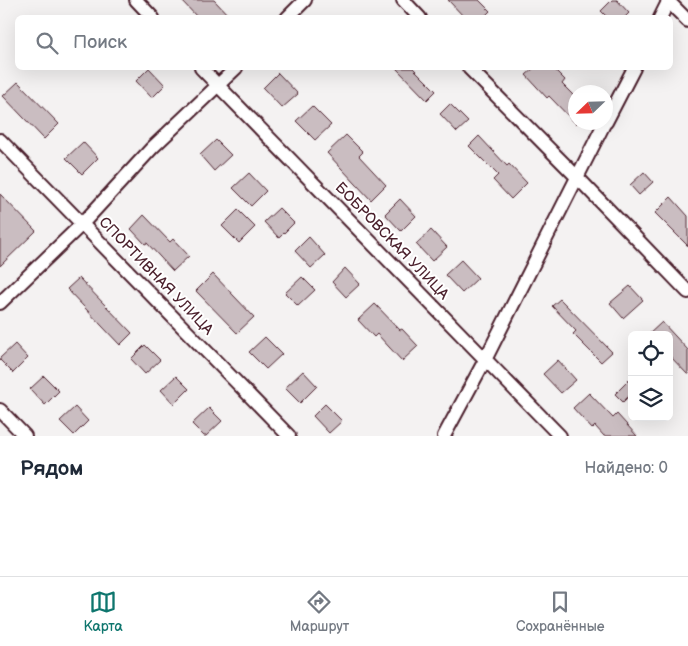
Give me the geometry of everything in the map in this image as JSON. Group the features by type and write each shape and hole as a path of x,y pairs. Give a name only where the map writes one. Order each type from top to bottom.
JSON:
{"street":[{"path":"136,0 150,15"},
{"path":"290,15 305,0"},
{"path":"403,0 417,15"},
{"path":"661,15 668,0 688,21"},
{"name":"БОБРОВСКАЯ УЛИЦА","path":"203,70 560,436"},
{"path":"0,304 82,224 152,148 234,70"},
{"path":"472,70 688,292"},
{"path":"613,107 633,70"},
{"path":"444,436 485,360 601,130"},
{"name":"СПОРТИВНАЯ УЛИЦА","path":"0,140 289,436"},
{"path":"0,410 25,436"}],"building":[{"path":"181,0 214,0 228,15 195,15"},
{"path":"448,0 479,0 490,11 486,15 462,15"},
{"path":"612,0 617,0 629,13 627,15 605,15 601,11"},
{"path":"147,70 151,70 165,85 152,98 136,81"},
{"path":"398,70 415,70 436,91 427,100"},
{"path":"532,70 555,70 565,80 562,84 568,90 568,116 549,96 547,98 526,75"},
{"path":"278,73 298,94 282,108 263,88"},
{"path":"18,82 59,124 44,139 3,96"},
{"path":"450,104 468,122 457,132 440,114"},
{"path":"312,106 331,125 315,140 296,121"},
{"path":"346,135 363,152 359,156 386,185 371,200 327,153"},
{"path":"479,136 507,166 509,164 527,183 511,199 493,180 498,175 469,146"},
{"path":"216,140 231,155 214,171 200,155"},
{"path":"83,142 98,158 82,174 66,158"},
{"path":"644,172 653,182 639,195 630,185"},
{"path":"249,173 266,191 251,206 233,188"},
{"path":"0,194 36,231 0,266"},
{"path":"671,197 688,216 688,246 655,213"},
{"path":"400,199 416,216 401,231 385,214"},
{"path":"279,208 294,223 279,238 264,222"},
{"path":"238,210 255,227 239,243 222,226"},
{"path":"144,215 170,242 173,239 189,256 173,271 131,229"},
{"path":"431,230 447,247 432,261 416,244"},
{"path":"309,237 325,255 311,268 295,251"},
{"path":"461,260 478,278 462,293 445,275"},
{"path":"345,268 360,284 346,297 332,282"},
{"path":"213,274 254,317 237,333 196,291"},
{"path":"302,277 315,290 298,306 285,293"},
{"path":"79,278 132,333 120,345 67,289"},
{"path":"630,286 643,300 623,318 610,303"},
{"path":"560,299 612,352 601,362 573,334 576,331 552,306"},
{"path":"375,304 418,346 402,361 377,334 374,337 358,320"},
{"path":"662,322 670,331 652,331"},
{"path":"673,334 688,350 688,375 673,359"},
{"path":"265,337 282,354 266,369 249,352"},
{"path":"15,344 28,358 13,373 0,358"},
{"path":"145,345 160,360 145,374 131,359"},
{"path":"558,360 576,380 561,393 543,374"},
{"path":"303,371 317,386 300,403 285,388"},
{"path":"44,376 59,391 45,405 30,389"},
{"path":"176,376 189,389 174,404 161,390"},
{"path":"628,381 628,397 623,402 615,394"},
{"path":"589,393 613,418 617,414 637,436 604,436 595,426 592,429 573,408"},
{"path":"325,404 342,421 329,433 313,416"},
{"path":"75,407 88,421 74,435 60,421"},
{"path":"209,408 222,421 204,436 192,424"}]}
